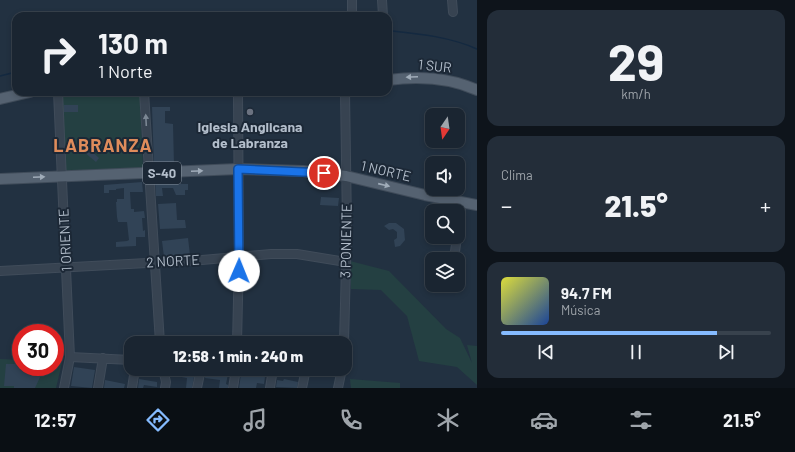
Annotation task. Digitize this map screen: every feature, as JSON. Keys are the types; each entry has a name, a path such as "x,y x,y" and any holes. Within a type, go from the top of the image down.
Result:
{"main road":[{"name":"1 SUR","path":"392,80 416,77 433,78 456,82 477,90"},
{"path":"0,99 13,96"},
{"name":"1 NORTE","path":"0,179 62,175 238,169 303,171 346,176 477,205"}],"street":[{"path":"352,0 352,12"},
{"path":"382,0 383,12"},
{"path":"452,0 452,12"},
{"name":"1 ORIENTE","path":"58,96 70,357 64,388"},
{"path":"144,96 160,336"},
{"path":"238,96 240,256 238,336"},
{"name":"3 PONIENTE","path":"344,336 346,262 345,96"},
{"name":"2 NORTE","path":"0,271 271,254 297,254 346,262"},
{"path":"70,357 124,360"},
{"path":"98,388 103,358"},
{"path":"132,388 134,376"},
{"path":"165,376 165,388"},
{"path":"198,388 200,376"},
{"path":"233,388 235,376"},
{"path":"270,388 272,376"},
{"path":"302,388 304,376"},
{"path":"338,388 341,376"}],"green space":[{"path":"60,96 140,96 143,168 66,172 63,169"},
{"path":"350,261 389,271 446,329 460,338 472,363 467,345 477,346 477,385 457,367 419,361 407,316 381,290 351,289"},
{"path":"0,359 12,360 12,376 59,376 56,388 0,388"},
{"path":"350,379 400,383 400,388 351,388"}],"building":[{"path":"64,105 78,105 78,112 64,112"},
{"path":"152,107 170,107 170,111 165,111 165,123 173,124 174,165 154,166"},
{"path":"88,148 99,158 96,162 84,152"},
{"path":"155,180 177,180 177,184 188,184 188,190 185,190 185,195 176,195 173,188 162,188 163,196 156,196"},
{"path":"142,182 143,192 130,192 131,209 134,209 134,212 144,211 145,218 142,218 145,237 136,237 136,246 116,247 116,242 129,240 127,222 118,222 117,217 116,202 117,199 124,199 124,188 109,190 109,193 104,193 104,185"},
{"path":"321,197 339,198 338,206 320,205"},
{"path":"176,203 177,220 185,220 186,228 160,229 158,204"},
{"path":"389,223 396,223 404,229 405,240 400,246 395,247 394,240 397,238 397,232 393,229 389,230 384,226"},
{"path":"188,238 190,255 164,257 162,241"},
{"path":"6,364 12,364 12,376 41,376 35,388 14,388 14,386 4,386"},
{"path":"74,367 95,370 92,388 71,386"},
{"path":"176,376 194,376 192,388 186,388 187,378"},
{"path":"205,376 228,376 226,384 228,385 228,388 219,388 220,380 205,378"},
{"path":"241,376 265,377 264,384 257,383 256,388 239,388"},
{"path":"139,379 157,382 157,387 144,385 143,388 138,388"},
{"path":"284,379 298,382 297,388 276,387 277,380 283,381"},
{"path":"105,380 125,384 124,388 104,388"}],"waterway":[{"path":"392,31 435,37 477,49"},
{"path":"0,76 12,73"}],"place":[{"name":"Iglesia Anglicana de Labranza","path":"250,112"}],"district":[{"name":"LABRANZA","path":"103,146"}],"route":[{"path":"239,271 238,169 324,173"}]}
